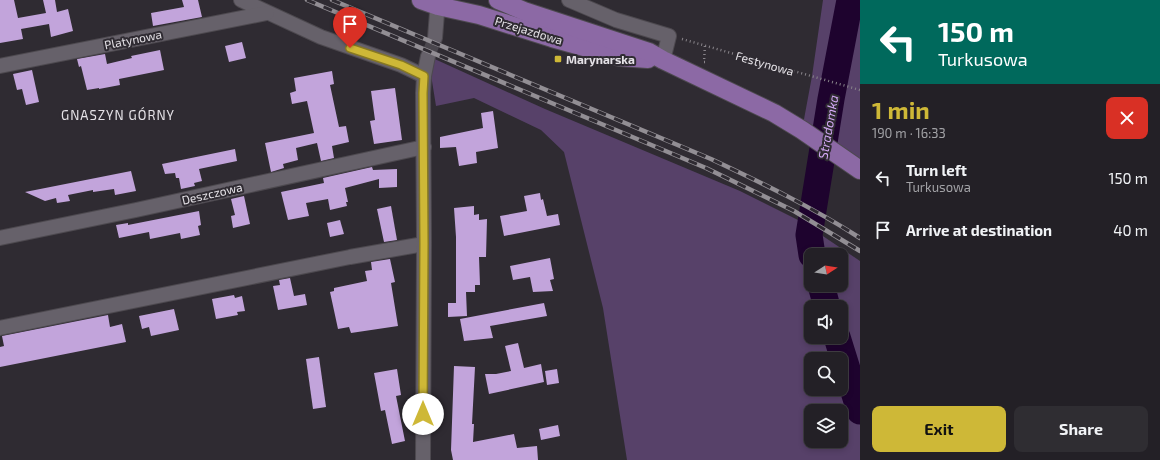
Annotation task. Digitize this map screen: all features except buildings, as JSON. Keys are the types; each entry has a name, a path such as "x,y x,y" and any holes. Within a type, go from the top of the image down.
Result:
{"main road":[{"name":"Przejazdowa","path":"420,0 438,3 620,57 663,60"},
{"name":"Przejazdowa","path":"498,0 524,11 649,52 774,113 802,130 860,170"}],"street":[{"path":"241,0 266,13 321,37 401,65 424,76"},
{"path":"569,0 616,20 669,36 663,60"},
{"path":"435,38 438,3"},
{"name":"Platynowa","path":"0,66 266,13"},
{"path":"423,460 423,93 424,76 428,56"},
{"name":"Deszczowa","path":"0,238 424,147"},
{"path":"0,328 350,257 424,244"}],"path":[{"name":"Festynowa","path":"669,36 706,45 860,90"}],"shaded area":[{"path":"823,0 860,0 860,171 802,130 812,76"},
{"path":"428,56 545,109 740,191 802,222 841,248 804,248 804,292 848,292 848,253 860,261 860,460 627,460 603,308 564,152 541,130 474,98 436,106"}],"waterway":[{"name":"Stradomka","path":"811,248 809,235 831,99 850,0"},
{"name":"Stradomka","path":"823,292 825,300"},
{"name":"Stradomka","path":"839,344 860,411"}],"tunnel":[{"path":"428,56 435,38"}],"railway":[{"path":"307,0 706,168 794,211 860,251"},
{"path":"332,0 711,159 768,186 860,238"}],"place":[{"name":"Marynarska","path":"558,59"}],"district":[{"name":"GNASZYN GÓRNY","path":"118,115"}],"route":[{"path":"350,48 401,65 424,76 423,414"}]}
